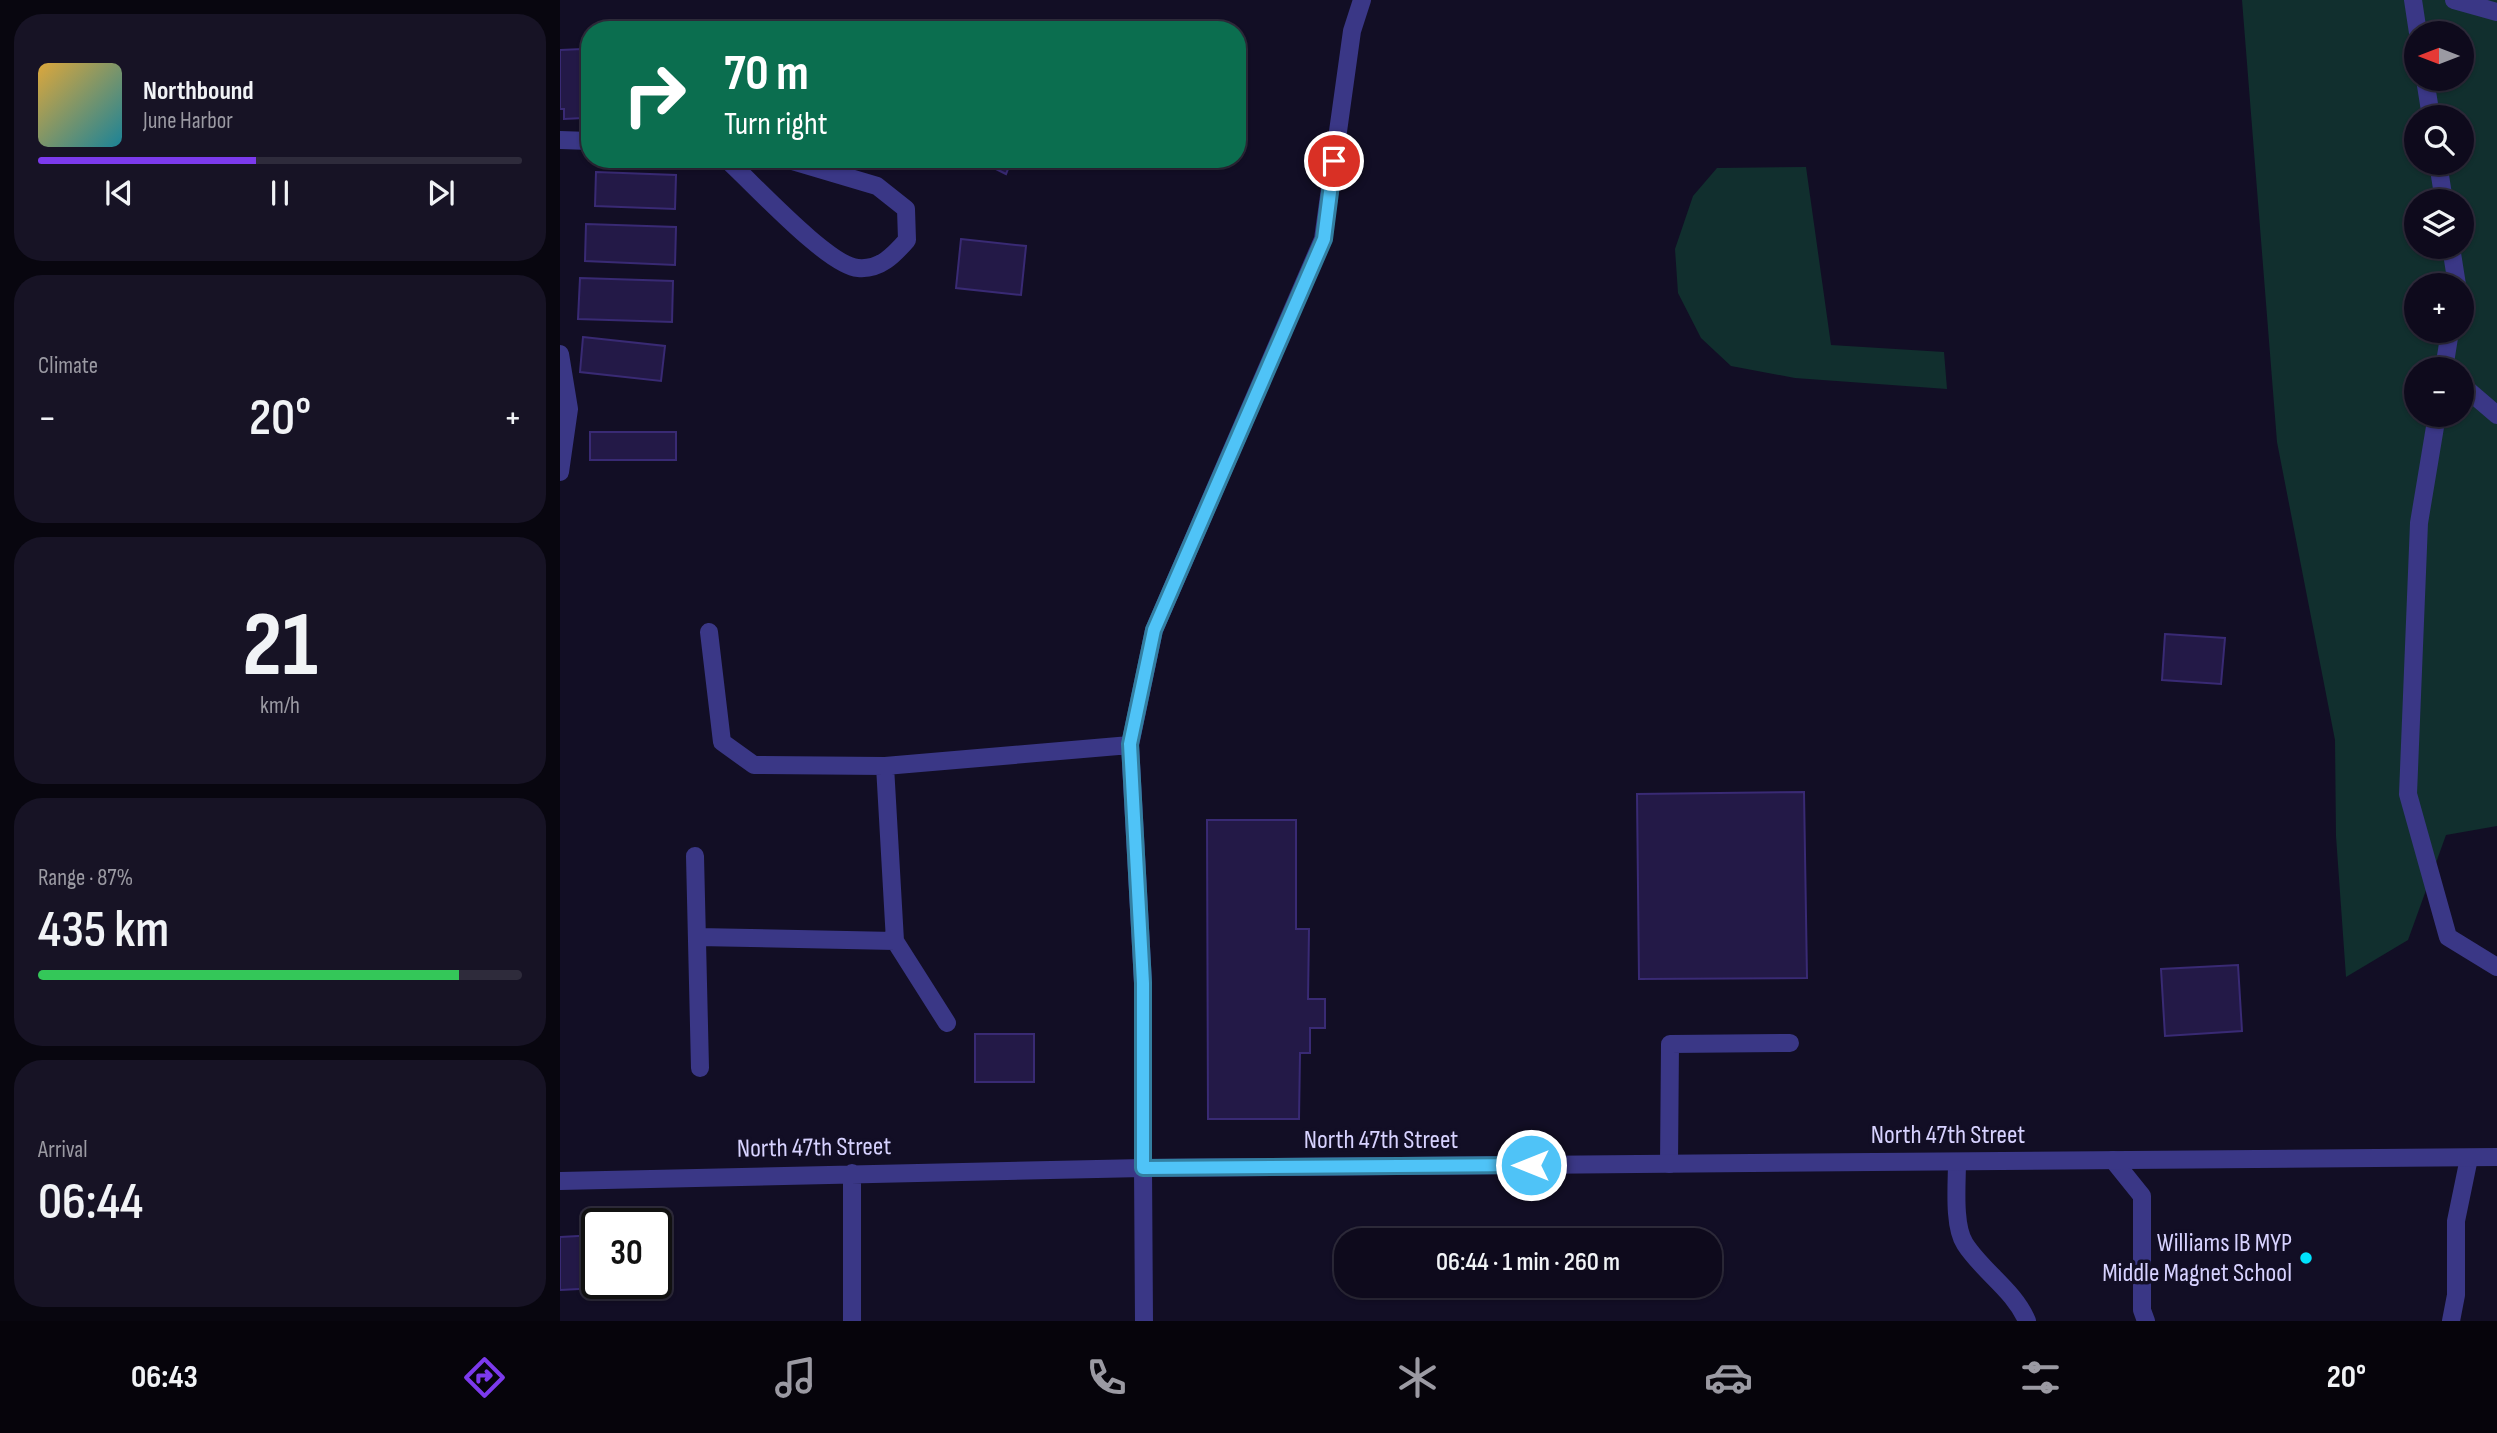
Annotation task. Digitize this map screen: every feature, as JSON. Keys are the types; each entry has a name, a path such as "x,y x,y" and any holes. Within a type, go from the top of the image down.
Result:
{"street":[{"path":"1144,1321 1143,983 1130,744 1154,630 1324,239 1352,31 1362,0"},
{"path":"2413,0 2416,21"},
{"path":"2454,0 2497,12"},
{"path":"560,140 581,141"},
{"path":"735,168 821,251 857,268 890,261 907,240 906,209 877,186 816,168"},
{"path":"560,354 569,409 561,469"},
{"path":"2474,395 2497,415"},
{"path":"2435,427 2419,523 2408,794 2448,937 2497,967"},
{"path":"709,632 722,742 754,765 885,766 1130,744"},
{"path":"885,766 895,941 947,1023"},
{"path":"695,856 700,1068"},
{"path":"698,937 895,941"},
{"path":"1669,1164 1670,1044 1790,1044"},
{"name":"North 47th Street","path":"560,1181 852,1172 1143,1168 2497,1157"},
{"path":"2451,1321 2456,1295 2456,1221 2469,1158"},
{"path":"2113,1160 2142,1196 2142,1310 2146,1321"},
{"path":"1957,1161 1957,1206 1963,1241 2021,1307 2027,1321"},
{"path":"852,1172 852,1321"}],"green space":[{"path":"2242,0 2497,0 2497,826 2446,835 2408,940 2346,977 2336,836 2335,740 2277,442"},
{"path":"1806,167 1831,345 1944,352 1947,389 1795,378 1731,366 1701,338 1678,293 1675,249 1693,196 1717,168"}],"building":[{"path":"581,49 581,118 564,119 564,109 560,109 560,50"},
{"path":"994,168 1008,168 1006,174"},
{"path":"596,172 676,175 675,209 595,206"},
{"path":"586,224 676,227 675,265 585,261"},
{"path":"961,239 1026,246 1021,295 956,288"},
{"path":"580,278 673,281 672,322 578,319"},
{"path":"583,337 665,346 661,381 580,372"},
{"path":"590,432 676,432 676,460 590,460"},
{"path":"2165,634 2225,638 2221,684 2162,680"},
{"path":"1804,792 1807,978 1639,979 1637,794"},
{"path":"1207,820 1296,820 1296,929 1309,929 1308,999 1325,999 1325,1028 1310,1028 1310,1053 1300,1053 1299,1119 1208,1119"},
{"path":"2238,965 2242,1031 2165,1036 2161,969"},
{"path":"975,1034 1034,1034 1034,1082 975,1082"},
{"path":"581,1236 581,1289 560,1290 560,1237"}],"place":[{"name":"Williams IB MYP Middle Magnet School","path":"2306,1258"}],"route":[{"path":"1334,161 1324,239 1212,491 1154,630 1130,744 1143,983 1143,1168 1531,1165"}]}
